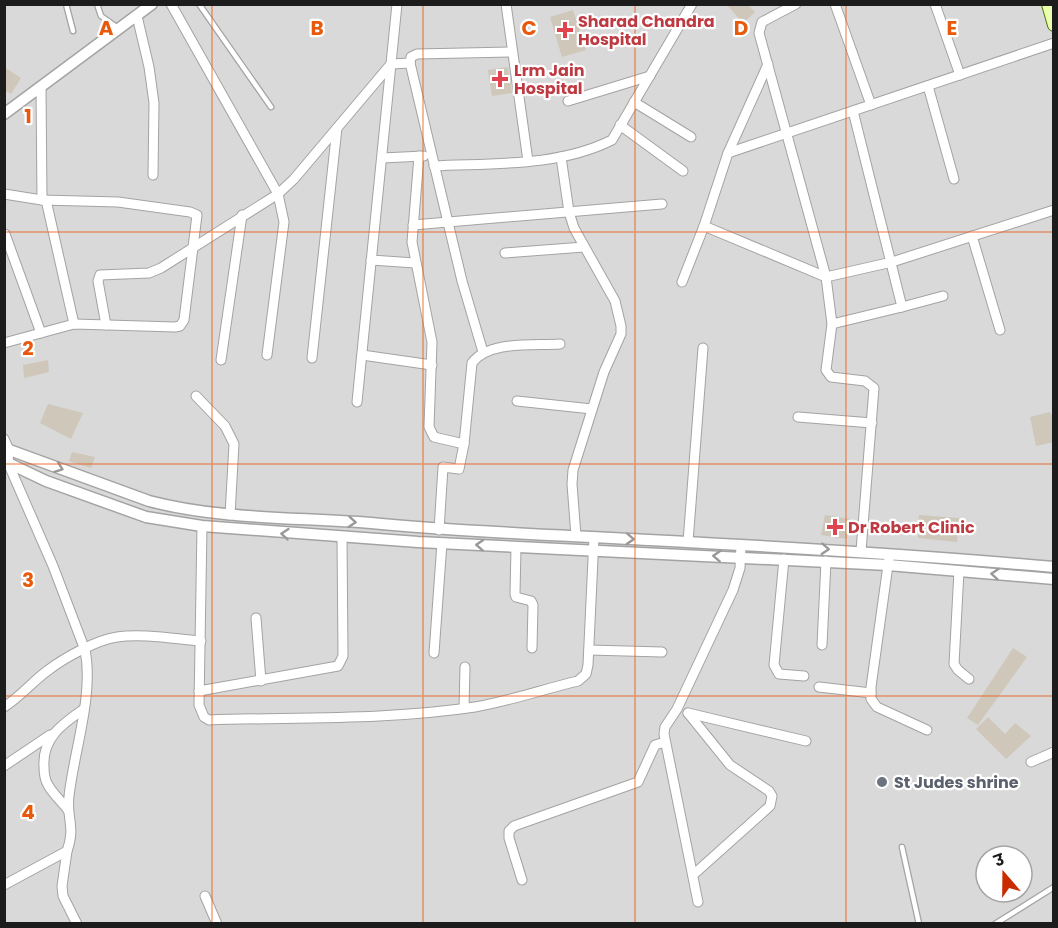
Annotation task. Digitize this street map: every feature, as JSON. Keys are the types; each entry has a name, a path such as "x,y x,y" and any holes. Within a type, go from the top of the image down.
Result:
{"main road":[{"path":"1048,4 1053,25"}],"street":[{"path":"4,114 152,4"},
{"path":"171,4 278,194 284,222 267,355"},
{"path":"357,402 397,4"},
{"path":"506,4 528,161"},
{"path":"435,166 561,157 594,149 612,140 692,4"},
{"path":"796,4 762,22 759,33 826,277 832,324 827,374 831,377 865,381 874,387 861,551"},
{"path":"835,4 871,105"},
{"path":"935,4 960,75"},
{"path":"137,16 153,93 153,175"},
{"path":"728,153 1053,43"},
{"path":"483,352 447,222 410,63 411,57 417,54 513,52"},
{"path":"106,325 98,281 100,275 149,273 161,268 278,194 294,179 391,64 410,63"},
{"path":"682,282 704,226 728,153 768,64"},
{"path":"568,101 650,76"},
{"path":"928,86 954,179"},
{"path":"41,87 44,200 74,324"},
{"path":"634,102 691,137"},
{"path":"853,111 902,307"},
{"path":"620,125 683,171"},
{"path":"312,358 337,128"},
{"path":"419,156 412,242 430,325 432,365 429,427 434,437 464,444"},
{"path":"382,158 432,156"},
{"path":"561,157 569,212 574,228 615,301 621,326 618,344 604,372 573,470 576,536"},
{"path":"4,194 44,200 118,202 195,213 198,219 183,324 175,327 74,324 4,343"},
{"path":"413,225 662,204"},
{"path":"704,226 826,277 892,262 1053,210"},
{"path":"221,360 242,215"},
{"path":"4,234 41,333"},
{"path":"972,236 1000,330"},
{"path":"505,253 584,247"},
{"path":"371,260 415,263"},
{"path":"832,324 944,296"},
{"path":"439,530 443,467 459,469 464,444 472,363 483,352 495,348 560,344"},
{"path":"688,542 703,348"},
{"path":"362,355 432,365"},
{"path":"196,396 225,426 234,444 230,516"},
{"path":"517,401 592,409"},
{"path":"798,417 872,423"},
{"path":"4,439 7,449 6,462 53,566 85,650 87,662 84,709 68,800 73,831 62,886 63,896 77,924"},
{"path":"7,449 149,501 230,516 308,519 439,530 861,551 1053,567"},
{"path":"6,462 46,481 146,517 202,526 418,543 826,561 1053,579"},
{"path":"308,519 308,536"},
{"path":"202,526 199,691 201,712 209,720 401,714 464,708 578,681 586,674 589,650 594,537"},
{"path":"418,543 419,528"},
{"path":"199,691 331,669 342,662 344,656 342,537"},
{"path":"434,653 442,543"},
{"path":"698,902 665,742 665,727 677,709 738,579 741,545"},
{"path":"516,547 515,594 519,599 531,602 533,605 532,648"},
{"path":"889,553 871,693 872,702 876,707 927,730"},
{"path":"784,559 774,665 779,674 804,676"},
{"path":"822,645 826,561"},
{"path":"959,571 954,664 969,679"},
{"path":"256,618 261,681"},
{"path":"4,707 14,701 49,669 105,640 118,637 201,641"},
{"path":"589,650 662,652"},
{"path":"464,708 465,667"},
{"path":"819,687 871,693"},
{"path":"4,766 84,709"},
{"path":"677,709 806,741"},
{"path":"688,713 730,765 769,791 772,796 770,806 693,875"},
{"path":"55,731 46,744 43,757 44,771 47,784 70,812"},
{"path":"522,880 509,838 509,831 514,826 638,782 655,745 665,742"},
{"path":"1031,762 1053,752"},
{"path":"4,885 68,851"},
{"path":"205,896 217,924"}],"lane":[{"path":"66,4 73,31"},
{"path":"97,4 104,20 120,30"},
{"path":"199,4 271,107"},
{"path":"902,847 919,924"},
{"path":"995,924 1053,886"}],"shaded area":[{"path":"5,5 1053,5 1053,923 5,924"}],"building":[{"path":"726,4 747,4 755,12 743,23"},
{"path":"573,10 586,50 562,57 550,17"},
{"path":"4,67 21,78 11,94 4,90"},
{"path":"508,67 512,93 492,96 488,70"},
{"path":"48,360 49,372 24,378 23,365"},
{"path":"48,404 83,413 71,439 40,423"},
{"path":"1050,412 1054,419 1054,442 1036,446 1030,417"},
{"path":"72,452 95,457 91,468 69,461"},
{"path":"825,515 850,519 847,539 821,535"},
{"path":"919,515 959,518 957,542 918,538"},
{"path":"1013,648 1027,657 978,725 967,718"},
{"path":"988,717 1005,734 1015,723 1031,736 1006,759 976,729"}],"place":[{"name":"Sharad Chandra Hospital","path":"565,30"},
{"name":"Lrm Jain Hospital","path":"500,79"},
{"name":"Dr Robert Clinic","path":"835,527"},
{"name":"St Judes shrine","path":"882,782"}]}
